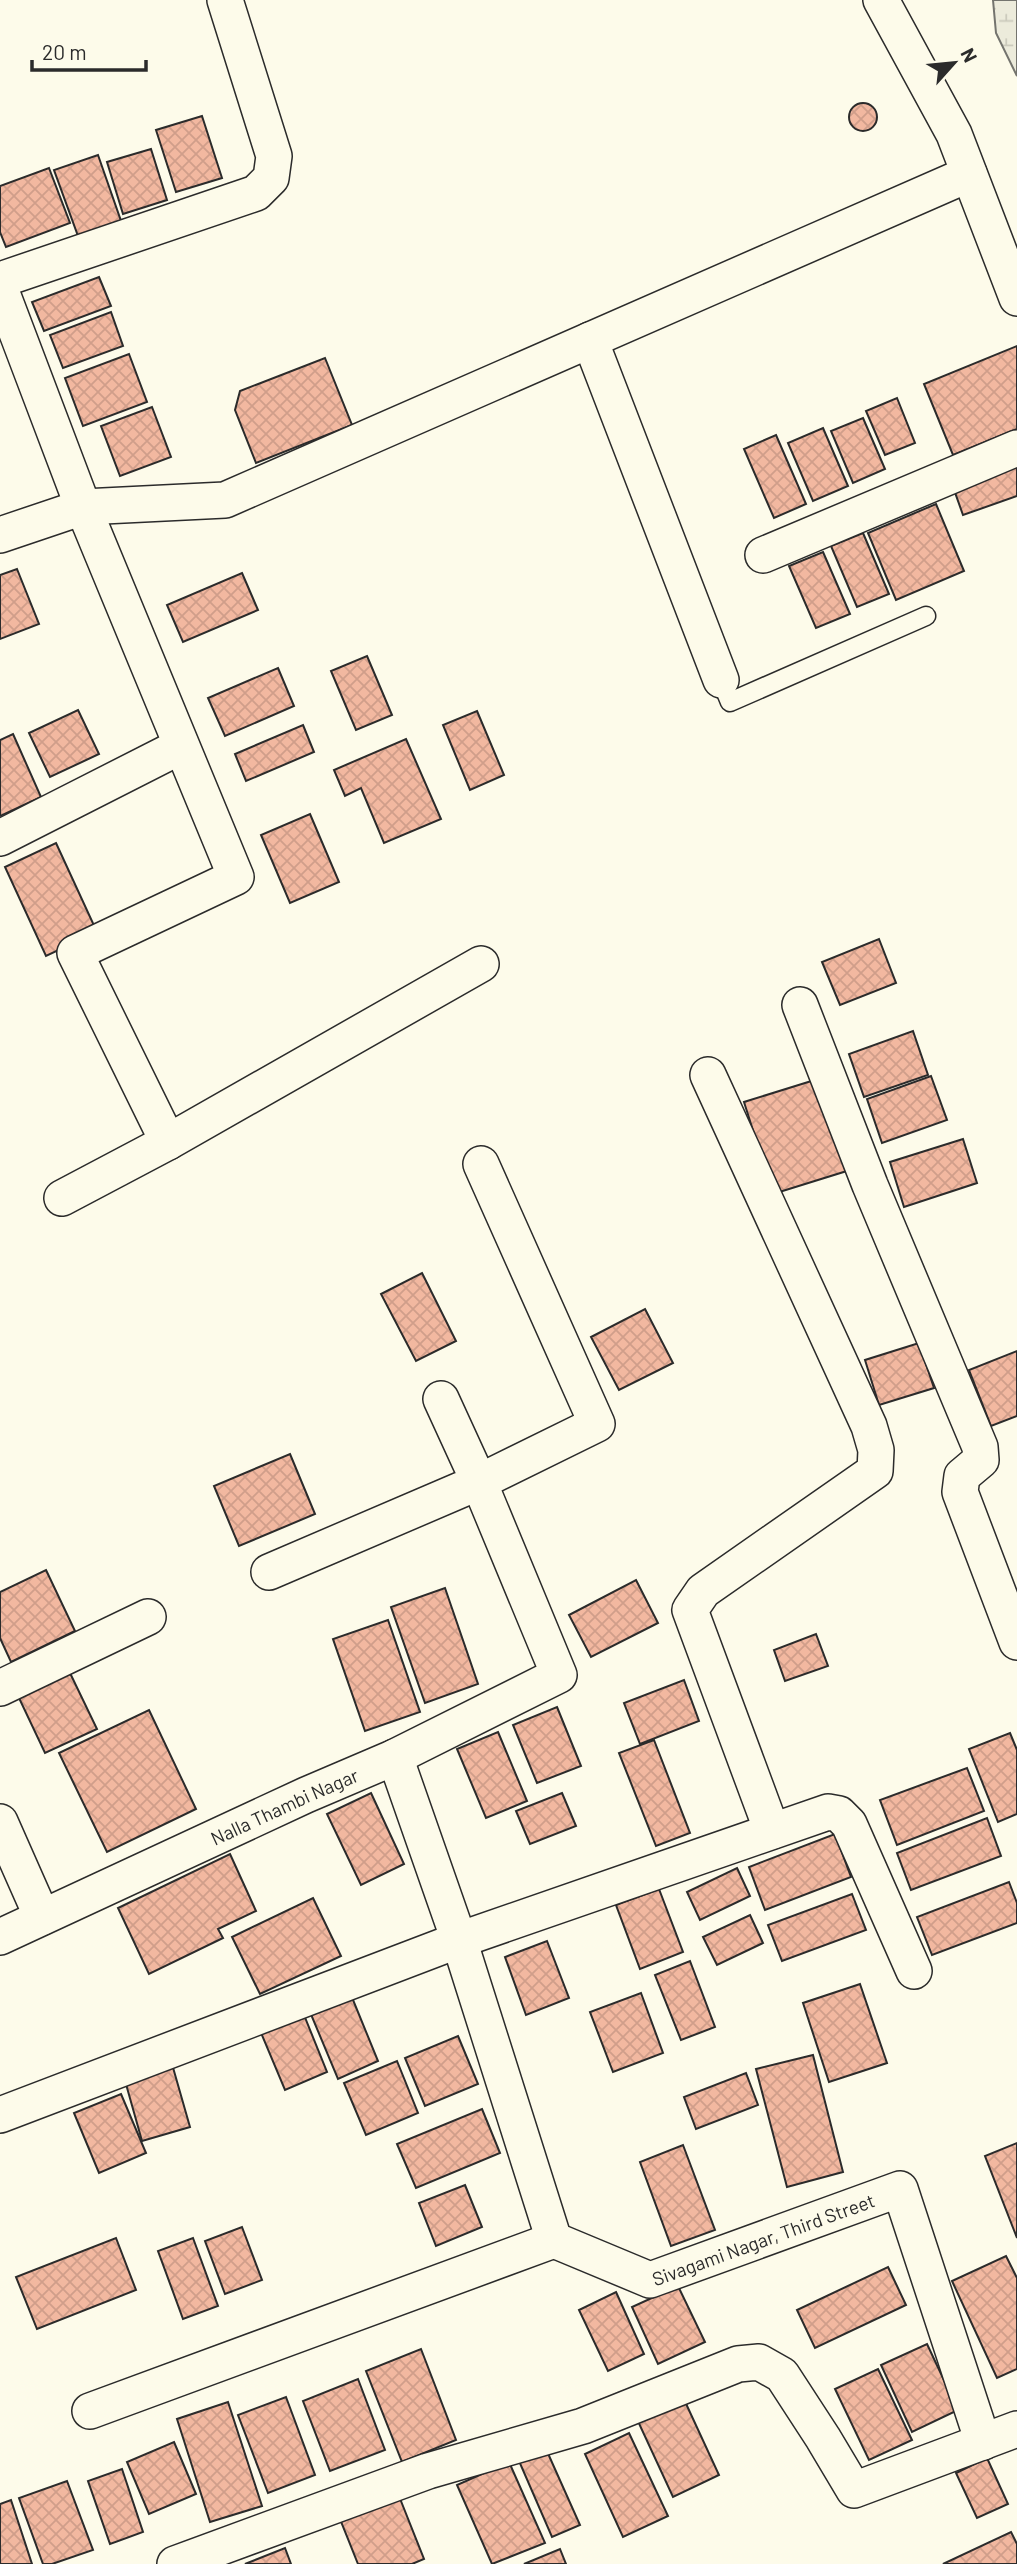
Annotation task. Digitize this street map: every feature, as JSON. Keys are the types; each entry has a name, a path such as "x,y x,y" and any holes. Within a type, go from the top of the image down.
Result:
{"street":[{"path":"0,280 256,192 271,178 274,156 225,0"},
{"path":"881,0 954,134 1017,298"},
{"path":"0,535 83,507 225,500 969,174"},
{"path":"0,288 83,507 236,877 75,953 168,1142"},
{"path":"590,340 721,680"},
{"path":"763,555 1017,448"},
{"path":"0,838 181,746"},
{"path":"62,1198 168,1142 481,964"},
{"path":"800,1005 870,1185 980,1447 981,1460 962,1476 960,1492 1017,1642"},
{"path":"708,1075 869,1426 876,1450 875,1471 703,1591 690,1610 772,1831"},
{"path":"268,1572 478,1482 597,1424 481,1164"},
{"path":"441,1399 478,1482"},
{"name":"Nalla Thambi Nagar","path":"0,1937 306,1795 395,1757 559,1675 478,1482"},
{"path":"0,1688 148,1616"},
{"path":"90,2411 554,2240 459,1940 395,1757"},
{"path":"0,2115 459,1940 828,1811 839,1814 849,1824 914,1971"},
{"path":"0,1822 42,1917"},
{"name":"Sivagami Nagar, Third Street","path":"554,2240 650,2280 900,2189 982,2442"},
{"path":"175,2564 428,2471 583,2426 738,2364 759,2362 782,2375 854,2490 1017,2429"}],"lane":[{"path":"721,680 730,702 926,616"}],"green space":[{"path":"993,0 1017,0 1017,76 996,33"}],"building":[{"path":"863,103 873,107 877,117 873,127 863,131 853,127 849,117 853,107"},
{"path":"202,116 222,178 176,192 156,130"},
{"path":"151,149 167,200 123,214 107,162"},
{"path":"98,155 121,221 78,236 54,170"},
{"path":"49,168 70,223 6,247 0,232 0,186"},
{"path":"99,277 111,306 44,331 32,302"},
{"path":"111,312 123,346 63,368 50,335"},
{"path":"1017,346 1017,429 953,455 924,384"},
{"path":"129,354 147,402 83,426 65,378"},
{"path":"325,358 352,425 256,463 235,410 240,391"},
{"path":"897,398 915,443 885,455 866,411"},
{"path":"152,407 171,457 120,476 101,426"},
{"path":"863,418 885,469 853,483 831,431"},
{"path":"823,428 848,486 813,501 788,443"},
{"path":"776,435 806,504 774,518 744,449"},
{"path":"1017,461 1017,496 963,515 952,484"},
{"path":"936,504 964,571 896,600 868,533"},
{"path":"863,533 889,594 857,607 831,546"},
{"path":"823,552 850,614 816,628 789,566"},
{"path":"17,569 39,624 0,639 0,575"},
{"path":"242,573 258,610 183,642 167,605"},
{"path":"367,656 392,715 356,730 331,671"},
{"path":"278,668 294,706 225,736 208,698"},
{"path":"78,710 99,754 50,777 29,733"},
{"path":"477,711 504,775 470,790 443,725"},
{"path":"303,725 314,752 246,781 235,754"},
{"path":"13,734 41,797 0,816 0,740"},
{"path":"406,739 441,819 384,843 361,788 345,796 334,770"},
{"path":"310,814 339,882 290,903 261,835"},
{"path":"56,843 97,932 46,956 5,867"},
{"path":"879,939 896,983 840,1005 822,962"},
{"path":"913,1031 928,1075 864,1097 849,1054"},
{"path":"931,1076 947,1120 882,1143 867,1099"},
{"path":"821,1078 850,1170 773,1194 744,1102"},
{"path":"963,1139 977,1183 904,1207 890,1162"},
{"path":"422,1273 456,1341 416,1361 381,1294"},
{"path":"645,1309 673,1363 619,1390 591,1337"},
{"path":"919,1343 934,1388 879,1405 865,1360"},
{"path":"1017,1351 1017,1416 991,1426 969,1370"},
{"path":"290,1454 315,1514 239,1546 214,1486"},
{"path":"46,1570 75,1631 11,1662 0,1638 0,1592"},
{"path":"636,1580 658,1623 591,1657 569,1615"},
{"path":"445,1588 478,1684 425,1703 391,1607"},
{"path":"388,1620 420,1712 365,1731 333,1639"},
{"path":"816,1634 828,1666 785,1681 774,1650"},
{"path":"70,1673 97,1729 45,1753 19,1698"},
{"path":"684,1680 699,1721 640,1744 624,1703"},
{"path":"557,1707 581,1766 537,1783 513,1725"},
{"path":"149,1710 196,1809 107,1852 59,1753"},
{"path":"498,1732 527,1801 486,1818 457,1749"},
{"path":"1010,1733 1017,1750 1017,1814 998,1822 969,1749"},
{"path":"654,1740 690,1833 656,1846 619,1753"},
{"path":"967,1768 984,1811 897,1845 880,1800"},
{"path":"371,1793 404,1864 361,1885 327,1814"},
{"path":"562,1793 576,1826 530,1844 516,1811"},
{"path":"987,1818 1001,1856 911,1890 897,1853"},
{"path":"835,1834 851,1877 765,1910 749,1867"},
{"path":"230,1854 256,1911 218,1929 223,1938 149,1974 118,1908"},
{"path":"737,1868 750,1896 700,1920 687,1892"},
{"path":"1009,1882 1017,1903 1017,1923 932,1955 917,1917"},
{"path":"659,1889 683,1952 640,1969 616,1905"},
{"path":"852,1894 866,1930 782,1961 768,1925"},
{"path":"313,1898 341,1956 260,1994 232,1937"},
{"path":"750,1915 763,1943 717,1965 703,1937"},
{"path":"547,1941 569,1998 526,2015 505,1957"},
{"path":"690,1961 715,2027 681,2040 655,1975"},
{"path":"860,1984 887,2063 829,2082 803,2003"},
{"path":"641,1993 663,2053 613,2072 590,2012"},
{"path":"351,1995 378,2061 338,2079 310,2012"},
{"path":"302,2010 327,2072 285,2090 259,2028"},
{"path":"458,2036 478,2084 425,2106 405,2058"},
{"path":"813,2055 843,2172 787,2187 756,2069"},
{"path":"397,2061 418,2113 366,2135 344,2083"},
{"path":"172,2064 190,2127 142,2141 124,2077"},
{"path":"746,2073 758,2105 696,2129 684,2097"},
{"path":"121,2094 146,2153 99,2173 74,2113"},
{"path":"482,2109 500,2153 416,2188 397,2144"},
{"path":"1017,2143 1017,2238 985,2156"},
{"path":"683,2145 715,2230 671,2246 640,2162"},
{"path":"465,2185 482,2227 436,2246 419,2203"},
{"path":"242,2227 262,2280 225,2294 205,2241"},
{"path":"116,2238 136,2290 37,2329 16,2277"},
{"path":"193,2238 218,2306 183,2319 158,2251"},
{"path":"1006,2256 1017,2278 1017,2369 997,2378 952,2281"},
{"path":"888,2267 906,2305 815,2348 797,2310"},
{"path":"678,2286 705,2342 658,2364 632,2307"},
{"path":"616,2292 644,2354 608,2371 579,2310"},
{"path":"927,2344 958,2410 912,2432 881,2365"},
{"path":"421,2349 456,2440 402,2462 366,2371"},
{"path":"878,2369 912,2440 869,2460 835,2389"},
{"path":"358,2379 385,2450 330,2471 303,2401"},
{"path":"682,2395 719,2475 673,2497 636,2417"},
{"path":"286,2397 315,2475 268,2493 238,2415"},
{"path":"228,2402 262,2506 210,2522 177,2419"},
{"path":"629,2433 668,2516 623,2537 585,2454"},
{"path":"174,2442 196,2494 149,2514 127,2462"},
{"path":"546,2449 580,2525 552,2537 519,2461"},
{"path":"987,2458 1008,2504 977,2518 956,2473"},
{"path":"509,2462 545,2543 492,2564 457,2485"},
{"path":"122,2469 143,2532 110,2544 88,2481"},
{"path":"67,2481 93,2550 52,2564 43,2564 19,2498"},
{"path":"397,2491 424,2559 412,2564 358,2564 338,2514"},
{"path":"11,2500 32,2564 0,2564 0,2504"},
{"path":"1011,2532 1017,2544 1017,2564 943,2564"},
{"path":"285,2548 291,2564 245,2564"},
{"path":"560,2549 566,2564 524,2564"}]}
